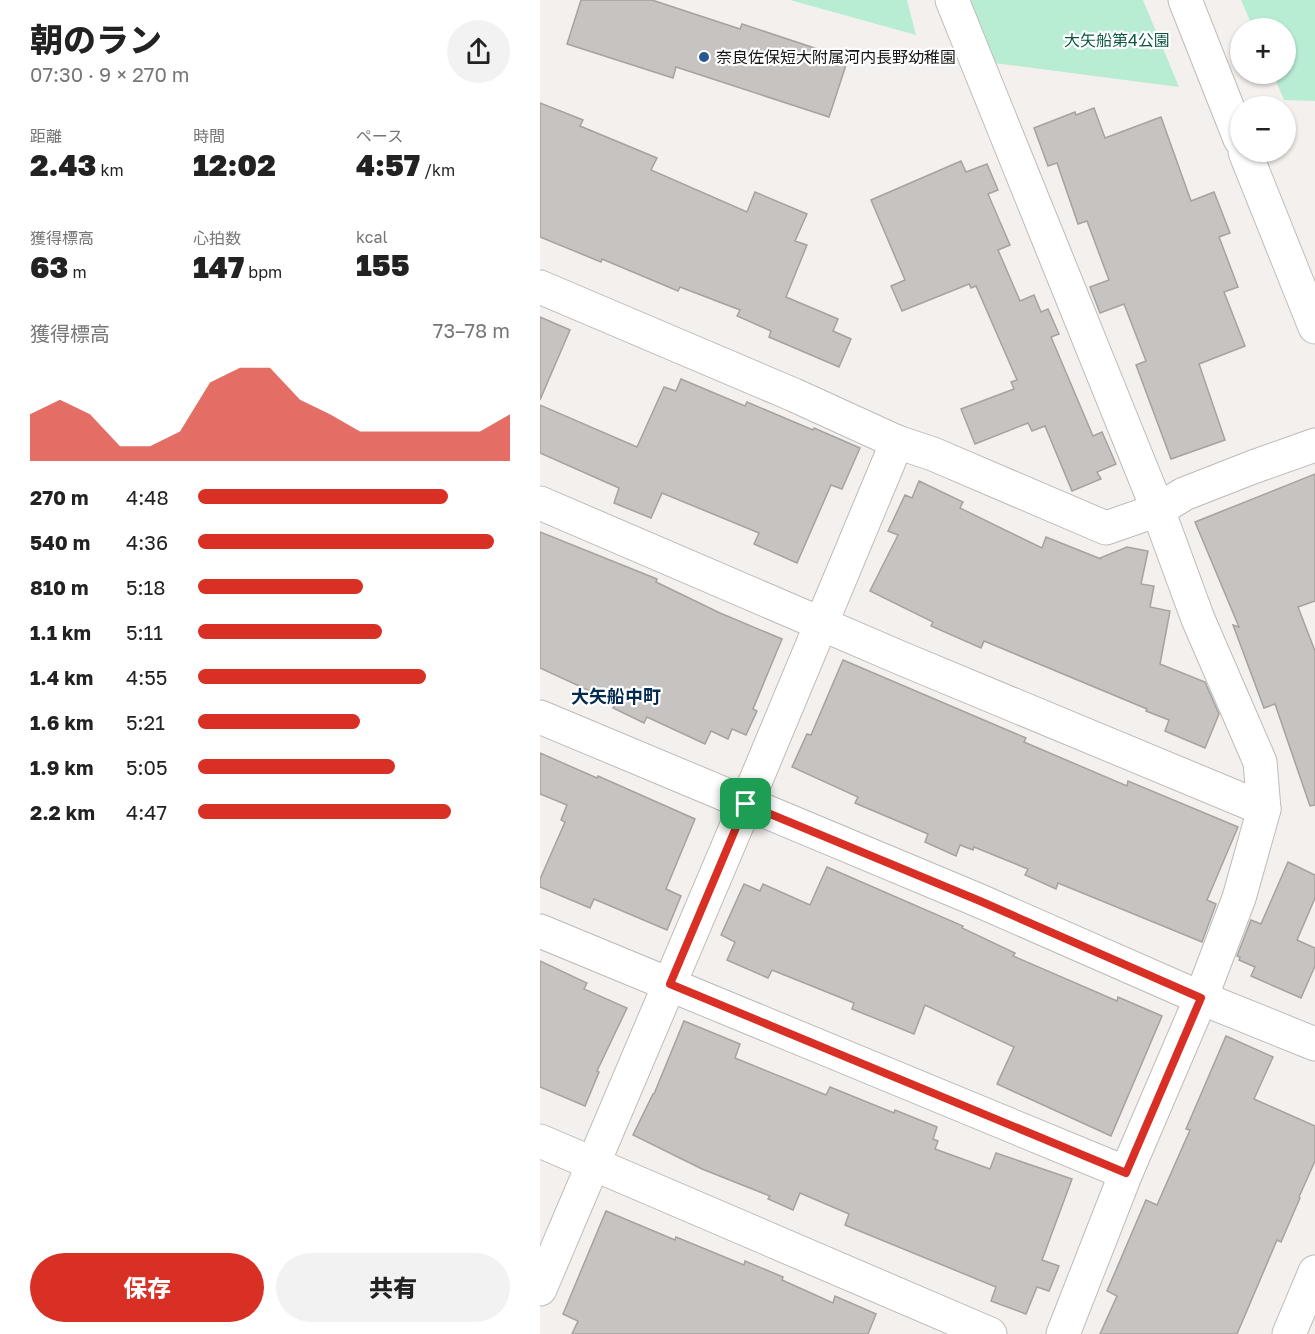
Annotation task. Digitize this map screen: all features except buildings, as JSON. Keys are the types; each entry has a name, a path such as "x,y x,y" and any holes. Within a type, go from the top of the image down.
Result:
{"street":[{"path":"952,0 1158,510 1198,619 1260,762 1264,809 1239,898 1201,998 1126,1173 1063,1334"},
{"path":"1185,0 1230,115"},
{"path":"1249,162 1315,327"},
{"path":"540,287 897,442 933,454 1106,528 1158,510 1184,494 1315,445"},
{"path":"540,1289 897,442"},
{"path":"540,503 903,659 1264,809"},
{"path":"540,717 980,901 1201,998 1315,1044"},
{"path":"540,931 1126,1173"},
{"path":"540,1141 990,1334"},
{"path":"1289,1334 1315,1272"}],"green space":[{"path":"790,0 907,0 916,35"},
{"name":"大矢船第4公園","path":"971,0 1143,0 1179,87 994,63"},
{"path":"1241,0 1315,0 1315,101 1296,100 1296,96 1282,96 1277,84 1296,84 1296,18 1249,18"}],"place":[{"name":"奈良佐保短大附属河内長野幼稚園","path":"704,57"}],"district":[{"name":"大矢船中町","path":"616,697"}],"route":[{"path":"746,804 980,901 1201,998 1126,1173 670,984 746,804"}]}
